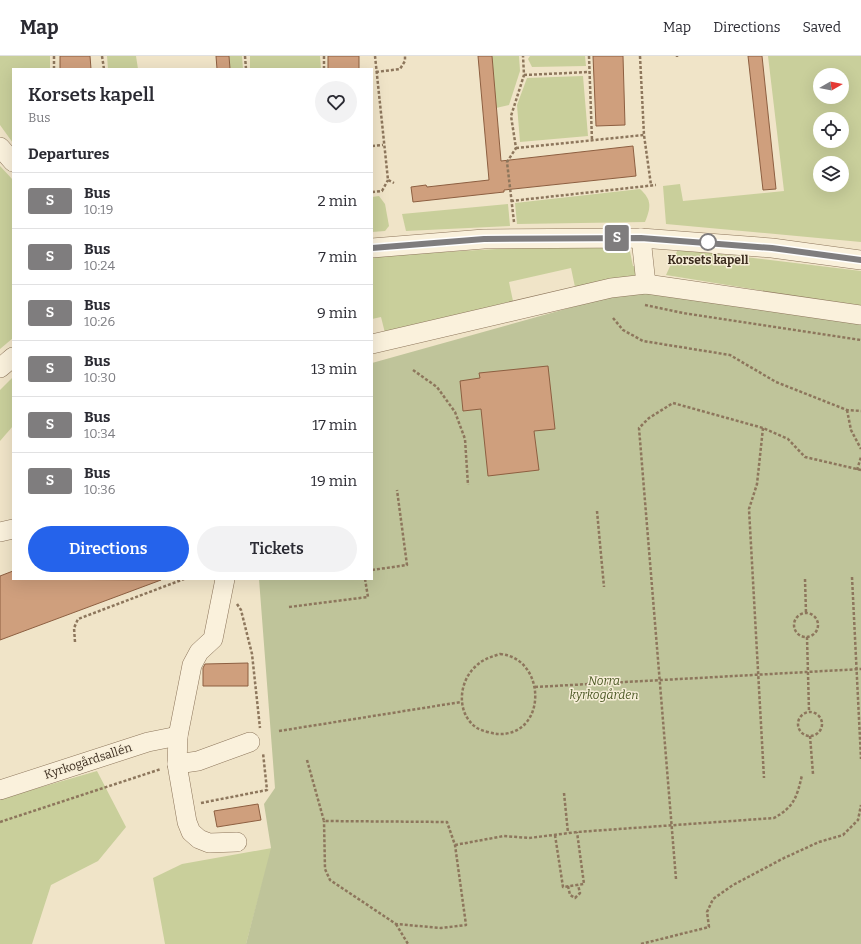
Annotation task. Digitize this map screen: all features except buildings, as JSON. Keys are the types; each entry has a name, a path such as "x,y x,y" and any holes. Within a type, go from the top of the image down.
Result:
{"street":[{"path":"0,147 12,161"},
{"path":"641,238 646,284"},
{"path":"373,248 484,239 641,238 772,248 861,260"},
{"path":"373,344 611,288 646,284 861,315"},
{"path":"0,368 12,359"},
{"path":"0,532 12,529"},
{"path":"223,587 213,640 199,652 192,665 178,736 177,764 187,822 191,832 199,839 209,843 237,842"},
{"name":"Kyrkogårdsallén","path":"0,790 148,742 178,736"},
{"path":"177,764 198,761 257,739"}],"path":[{"path":"54,56 54,68"},
{"path":"102,56 104,68"},
{"path":"245,56 246,68"},
{"path":"324,56 324,68"},
{"path":"373,192 382,191 388,180 383,145 375,56"},
{"path":"376,72 400,68 405,61 405,56"},
{"path":"514,223 507,162 516,148 511,116 524,75 523,56"},
{"path":"589,56 592,140"},
{"path":"640,56 644,135 651,185"},
{"path":"524,75 589,72"},
{"path":"516,148 644,135"},
{"path":"373,146 383,145"},
{"path":"388,180 394,183"},
{"path":"511,201 656,185"},
{"path":"645,305 683,314 861,340"},
{"path":"613,318 623,330 643,341 730,355 776,382 847,410 861,411"},
{"path":"413,370 437,387 455,412 465,438 468,485"},
{"path":"676,879 639,428 649,418 673,403 763,428 788,439 805,457 859,470 861,457"},
{"path":"847,410 851,430 861,449"},
{"path":"763,428 758,484 750,508 764,778"},
{"path":"373,570 408,564 397,490"},
{"path":"597,511 604,588"},
{"path":"852,577 861,759"},
{"path":"805,579 806,612"},
{"path":"75,642 74,628 78,619 181,580"},
{"path":"289,607 368,597 365,580"},
{"path":"185,806 267,790 257,739 252,654 241,610 223,587"},
{"path":"806,612 812,614 816,618 818,624 817,630 813,635 807,637 801,636 796,631 794,625 800,614 806,612"},
{"path":"807,637 809,712"},
{"path":"500,654 510,655 521,662 530,673 535,688 535,703 530,719 521,729 507,734 492,733 477,728 466,714 461,702 462,690 474,667 483,660 500,654"},
{"path":"535,688 861,669"},
{"path":"280,731 461,702"},
{"path":"803,713 815,713 820,717 822,723 820,730 816,734 810,736 804,735 799,730 797,724 803,713"},
{"path":"810,736 813,774"},
{"path":"308,760 324,822 325,869 330,880 396,924 408,944"},
{"path":"0,822 177,764"},
{"path":"456,845 504,836 530,838 577,832 774,818 787,811 798,795 802,775"},
{"path":"564,793 568,833"},
{"path":"641,944 709,927 707,912 713,899 733,884 784,858 819,842 843,835 858,820 861,805"},
{"path":"324,822 447,822 456,845 466,925 441,928 396,924"},
{"path":"555,835 563,887 578,885 584,884 577,832"},
{"path":"568,886 570,895 575,898 580,894 578,885"}],"green space":[{"path":"0,56 50,56 50,68 12,68 12,142 0,125"},
{"path":"107,56 136,56 138,68 108,68"},
{"path":"229,56 242,56 243,68 230,68"},
{"path":"250,56 320,56 321,68 250,68"},
{"path":"492,56 519,56 520,71 509,105 496,108"},
{"path":"530,56 585,56 586,66 532,67 528,59"},
{"path":"768,56 861,56 861,242 666,224 663,186 680,184 683,201 784,191"},
{"path":"583,76 588,136 520,142 517,105 527,78"},
{"path":"0,166 12,179 12,339 0,349"},
{"path":"640,189 647,197 649,204 645,222 517,224 515,203"},
{"path":"379,196 385,204 389,226 385,231 373,232 373,197"},
{"path":"508,204 510,226 406,231 402,214"},
{"path":"534,247 629,247 633,266 643,266 640,276 575,287 571,268 509,282 513,301 385,333 381,317 373,319 373,256"},
{"path":"678,249 861,271 861,307 666,275"},
{"name":"Norra kyrkogården","path":"630,291 861,324 861,944 246,944 271,848 264,804 275,788 259,580 373,580 373,363"},
{"path":"12,378 12,427 0,441 0,390"},
{"path":"97,771 126,827 98,861 51,885 32,944 0,944 0,799"},
{"path":"272,848 246,944 165,944 153,878 182,864"}],"bus line":[{"name":"S","path":"373,248 484,239 661,238 772,248 861,260"}],"place":[{"name":"Korsets kapell","path":"708,242"}]}
